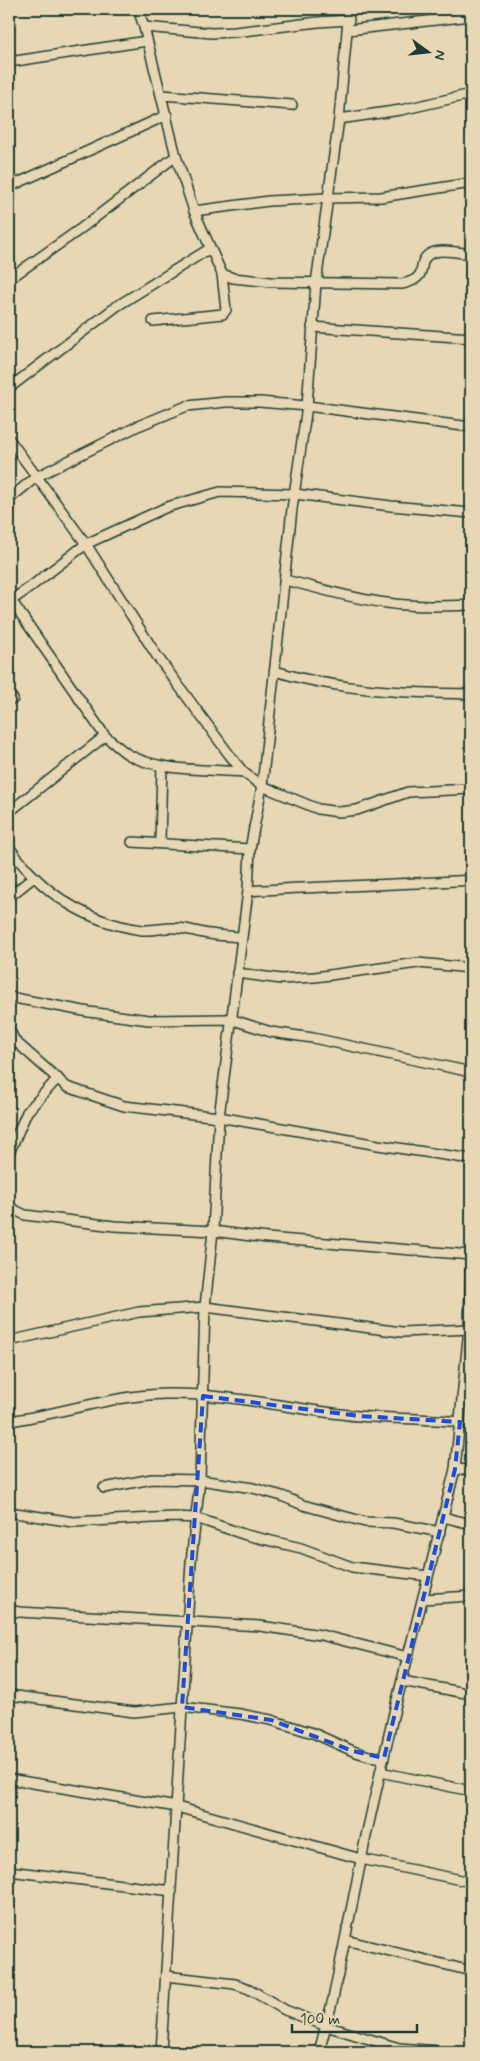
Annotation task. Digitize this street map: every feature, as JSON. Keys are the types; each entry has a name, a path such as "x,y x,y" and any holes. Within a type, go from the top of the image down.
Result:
{"street":[{"path":"138,9 162,95 176,156 194,211 209,249 222,274 226,310 223,314 153,321"},
{"path":"161,2052 182,1707 200,1480 205,1307 213,1231 219,1117 248,891 250,849 262,786 306,406 316,283 339,119 349,9"},
{"path":"348,30 471,16"},
{"path":"144,27 212,33 349,20"},
{"path":"9,62 147,41"},
{"path":"339,119 401,110 471,94"},
{"path":"162,95 292,105"},
{"path":"9,187 167,115"},
{"path":"9,279 79,230 176,156"},
{"path":"194,211 269,201 382,197 471,183"},
{"path":"9,388 117,306 209,249"},
{"path":"222,274 233,278 316,283 402,284 416,279 421,274 425,258 430,254 440,251 471,254"},
{"path":"312,328 471,338"},
{"path":"9,499 36,477 138,426 187,406 226,402 306,406 471,427"},
{"path":"9,439 86,544 157,656 243,772 262,786 318,809 340,812 357,810 408,792 471,789"},
{"path":"243,772 162,766 148,763 129,754 105,736 10,601 30,588 86,544 167,507 220,492 295,494 391,506 471,513"},
{"path":"285,580 352,597 387,603 438,606 471,605"},
{"path":"275,671 301,679 338,686 402,693 471,694"},
{"path":"9,812 105,736"},
{"path":"160,843 162,766"},
{"path":"132,842 250,849"},
{"path":"9,847 21,864 34,877 49,891 74,909 114,924 143,930 177,928 241,937"},
{"path":"9,897 34,877"},
{"path":"248,891 328,885 395,885 471,880"},
{"path":"237,973 280,979 315,978 418,963 471,968"},
{"path":"9,997 89,1012 149,1020 230,1020 272,1032 313,1038 471,1072"},
{"path":"9,1029 15,1041 68,1087 124,1106 219,1117 471,1159"},
{"path":"9,1153 27,1112 58,1078"},
{"path":"9,1206 25,1215 114,1226 213,1231 267,1238 471,1256 470,1328 455,1469 380,1772 345,1940 319,2052"},
{"path":"9,1341 139,1312 205,1307 402,1332 470,1328"},
{"path":"9,1421 40,1417 111,1401 164,1394 203,1396 359,1416 429,1418 460,1422"},
{"path":"455,1469 471,1470"},
{"path":"104,1488 152,1479 200,1480 253,1488 282,1496 303,1505 365,1522 393,1523 440,1532"},
{"path":"9,1512 73,1522 174,1517 196,1518 246,1535 301,1548 352,1567 428,1576"},
{"path":"443,1517 471,1524"},
{"path":"422,1599 471,1596"},
{"path":"9,1610 188,1623 260,1626 321,1635 408,1657"},
{"path":"402,1681 471,1694"},
{"path":"9,1695 134,1712 182,1707 232,1712 271,1720 313,1732 353,1751 384,1758"},
{"path":"380,1772 471,1791"},
{"path":"9,1779 177,1807 361,1859 471,1882"},
{"path":"9,1881 10,1871 172,1891"},
{"path":"345,1940 471,1971"},
{"path":"166,1976 235,1984 285,2010 326,2026 399,2048 453,2052"}],"highlighted area":[{"path":"203,1396 359,1416 460,1422 455,1469 384,1758 353,1751 271,1720 182,1707"}]}
